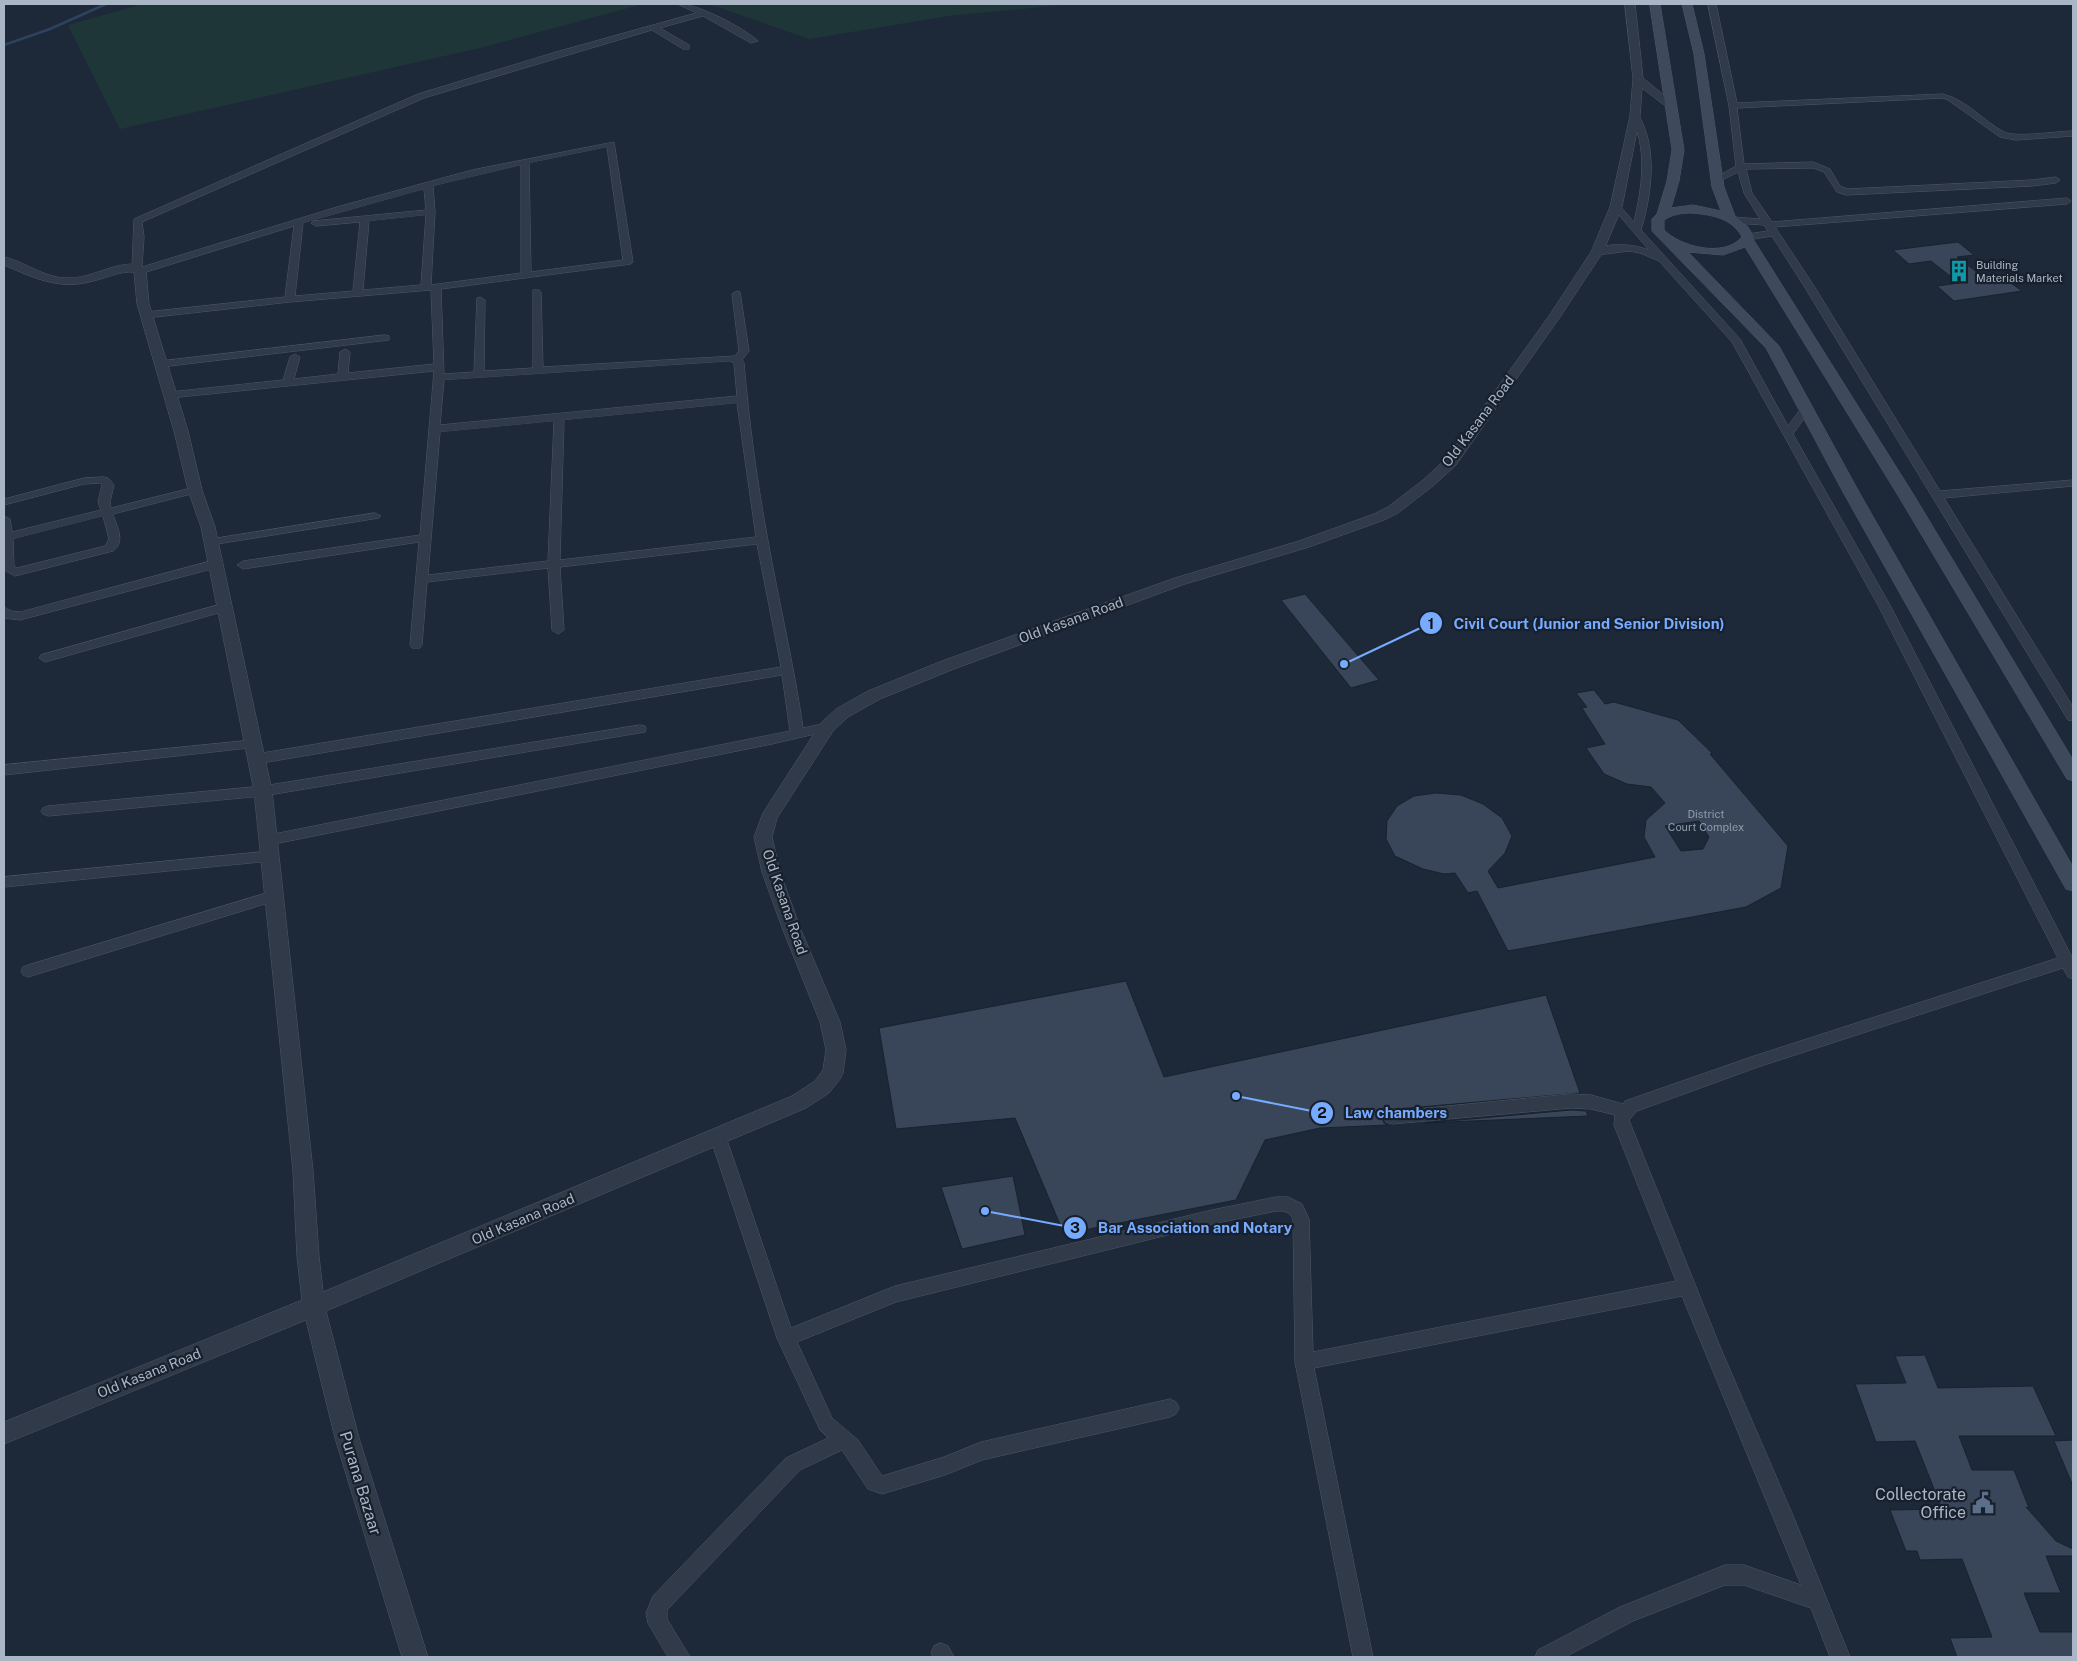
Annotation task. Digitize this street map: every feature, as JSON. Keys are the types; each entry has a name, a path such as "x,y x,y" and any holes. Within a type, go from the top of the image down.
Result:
{"main road":[{"path":"1655,4 1678,150 1673,181 1663,215"},
{"path":"1686,4 1699,54 1718,187 1731,218"},
{"path":"2073,775 1907,497 1748,238 1744,227 1731,218 1693,209 1671,211 1663,215 1658,219 1658,231 1772,346 1856,500 2073,884"},
{"path":"1670,241 1695,250 1717,252 1745,244 1748,238"}],"street":[{"path":"682,4 722,22 754,42"},
{"name":"Old Kasana Road","path":"4,1433 718,1137 798,1102 822,1087 832,1073 836,1050 830,1022 771,872 762,837 769,817 827,727 842,713 874,695 948,665 1180,581 1304,544 1379,517 1393,510 1428,483 1451,462 1554,317 1597,252 1614,211 1635,116 1638,80 1630,4"},
{"path":"1712,4 1733,106 1740,166 1748,193 1809,286 2073,717"},
{"path":"139,270 137,221 421,96 702,14"},
{"path":"654,28 686,47"},
{"path":"1638,80 1672,106"},
{"path":"1733,106 1943,96 1951,98 2003,135 2016,137 2073,133"},
{"path":"1635,116 1640,124 1647,173 1644,199 1637,229"},
{"path":"4,261 62,282 79,281 128,268 139,270 428,185 611,144 628,262 431,287 146,314"},
{"path":"525,162 526,274"},
{"path":"1717,179 1740,166 1820,166 1826,168 1832,174 1836,188 1846,192 2032,183 2056,180"},
{"path":"416,645 436,429 439,372 431,287 431,212 428,185"},
{"path":"1731,218 1770,227 2067,201"},
{"path":"1614,211 1637,229 1736,341 1885,607 2070,967 1754,1062 1643,1101 1632,1106 1621,1118 1622,1125 1687,1287 1840,1657"},
{"path":"298,223 365,219 431,212"},
{"path":"358,293 365,219"},
{"path":"290,299 298,223"},
{"path":"1748,238 1770,227"},
{"path":"1597,252 1613,248 1641,249 1669,265"},
{"name":"Purana Bazaar","path":"139,270 143,304 181,431 195,490 211,542 263,791 303,1171 308,1256 314,1306 347,1438 415,1657"},
{"path":"536,292 538,371"},
{"path":"737,294 744,351 737,360 742,399 762,540 788,670 797,734"},
{"path":"479,375 480,300"},
{"path":"161,364 385,338"},
{"path":"343,376 344,352"},
{"path":"288,382 295,357"},
{"path":"170,395 343,376 439,372 479,375 724,358 737,360"},
{"path":"436,429 742,399"},
{"path":"1787,434 1806,409"},
{"path":"558,630 554,563 559,417"},
{"path":"4,502 84,481 104,480 108,485 104,502 115,543 102,552 15,572 8,567 4,519"},
{"path":"1937,495 2073,483"},
{"path":"7,537 195,490"},
{"path":"211,542 375,516"},
{"path":"243,565 425,538"},
{"path":"421,579 762,540"},
{"path":"4,611 8,615 20,616 216,564"},
{"path":"44,658 224,607"},
{"path":"4,770 255,751 788,670"},
{"path":"4,882 270,848 827,727"},
{"path":"48,810 263,791 640,729"},
{"path":"28,971 273,896"},
{"path":"1392,1117 1571,1101 1591,1102 1626,1111"},
{"path":"718,1137 786,1338 826,1424 844,1440 875,1482 882,1485 945,1466 981,1451 1170,1408"},
{"path":"786,1338 895,1294 1212,1217 1276,1204 1288,1204 1296,1209 1301,1219 1304,1362 1363,1657"},
{"path":"1304,1362 1687,1287"},
{"path":"680,1657 658,1623 656,1613 660,1603 793,1464 844,1440"},
{"path":"1545,1657 1627,1614 1725,1575 1744,1574 1818,1601"}],"green space":[{"path":"143,4 643,4 480,48 120,129 68,25"},
{"path":"709,4 1073,4 948,16 809,39"}],"building":[{"name":"Building Materials Market","path":"1958,242 1974,255 1957,257 1987,280 2004,278 2022,291 1954,301 1937,286 1959,283 1931,261 1909,264 1893,250"},
{"path":"1305,594 1379,680 1351,688 1281,600"},
{"path":"1594,690 1605,704 1614,702 1678,720 1712,753 1710,754 1788,846 1781,888 1746,907 1508,951 1477,891 1468,893 1455,873 1444,874 1423,869 1395,856 1386,839 1387,821 1397,806 1414,796 1436,793 1461,795 1483,804 1502,818 1512,836 1505,853 1488,871 1498,888 1655,857 1644,837 1646,820 1665,803 1651,787 1627,784 1604,774 1586,748 1605,744 1582,708 1587,707 1576,693","holes":["1699,821 1709,837 1703,849 1681,851 1665,826"]},
{"path":"1126,981 1164,1077 1546,995 1580,1093 1386,1110 1382,1118 1384,1123 1388,1125 1320,1128 1265,1140 1236,1200 1064,1234 1015,1118 896,1129 879,1028"},
{"path":"1571,1110 1586,1111 1588,1116 1425,1123"},
{"path":"1013,1176 1025,1235 962,1249 941,1187"},
{"name":"Collectorate Office","path":"1925,1355 1938,1388 2033,1386 2056,1436 1959,1436 1972,1470 2014,1470 2029,1508 2026,1507 2056,1541 2073,1549 2073,1556 2046,1556 2061,1593 2024,1593 2040,1632 2073,1632 2073,1657 1957,1657 1950,1638 1992,1637 1962,1559 1920,1560 1917,1551 1906,1551 1890,1510 1942,1509 1915,1441 1876,1442 1855,1384 1906,1383 1895,1356"},
{"path":"2073,1440 2073,1486 2054,1441"}],"waterway":[{"path":"4,45 50,29 106,4"}],"place":[{"name":"Building Materials Market","path":"1959,271"},
{"name":"Civil Court (Junior and Senior Division)","path":"1344,664"},
{"name":"Law chambers","path":"1236,1096"},
{"name":"Bar Association and Notary","path":"985,1211"},
{"name":"Collectorate Office","path":"1983,1503"}]}
